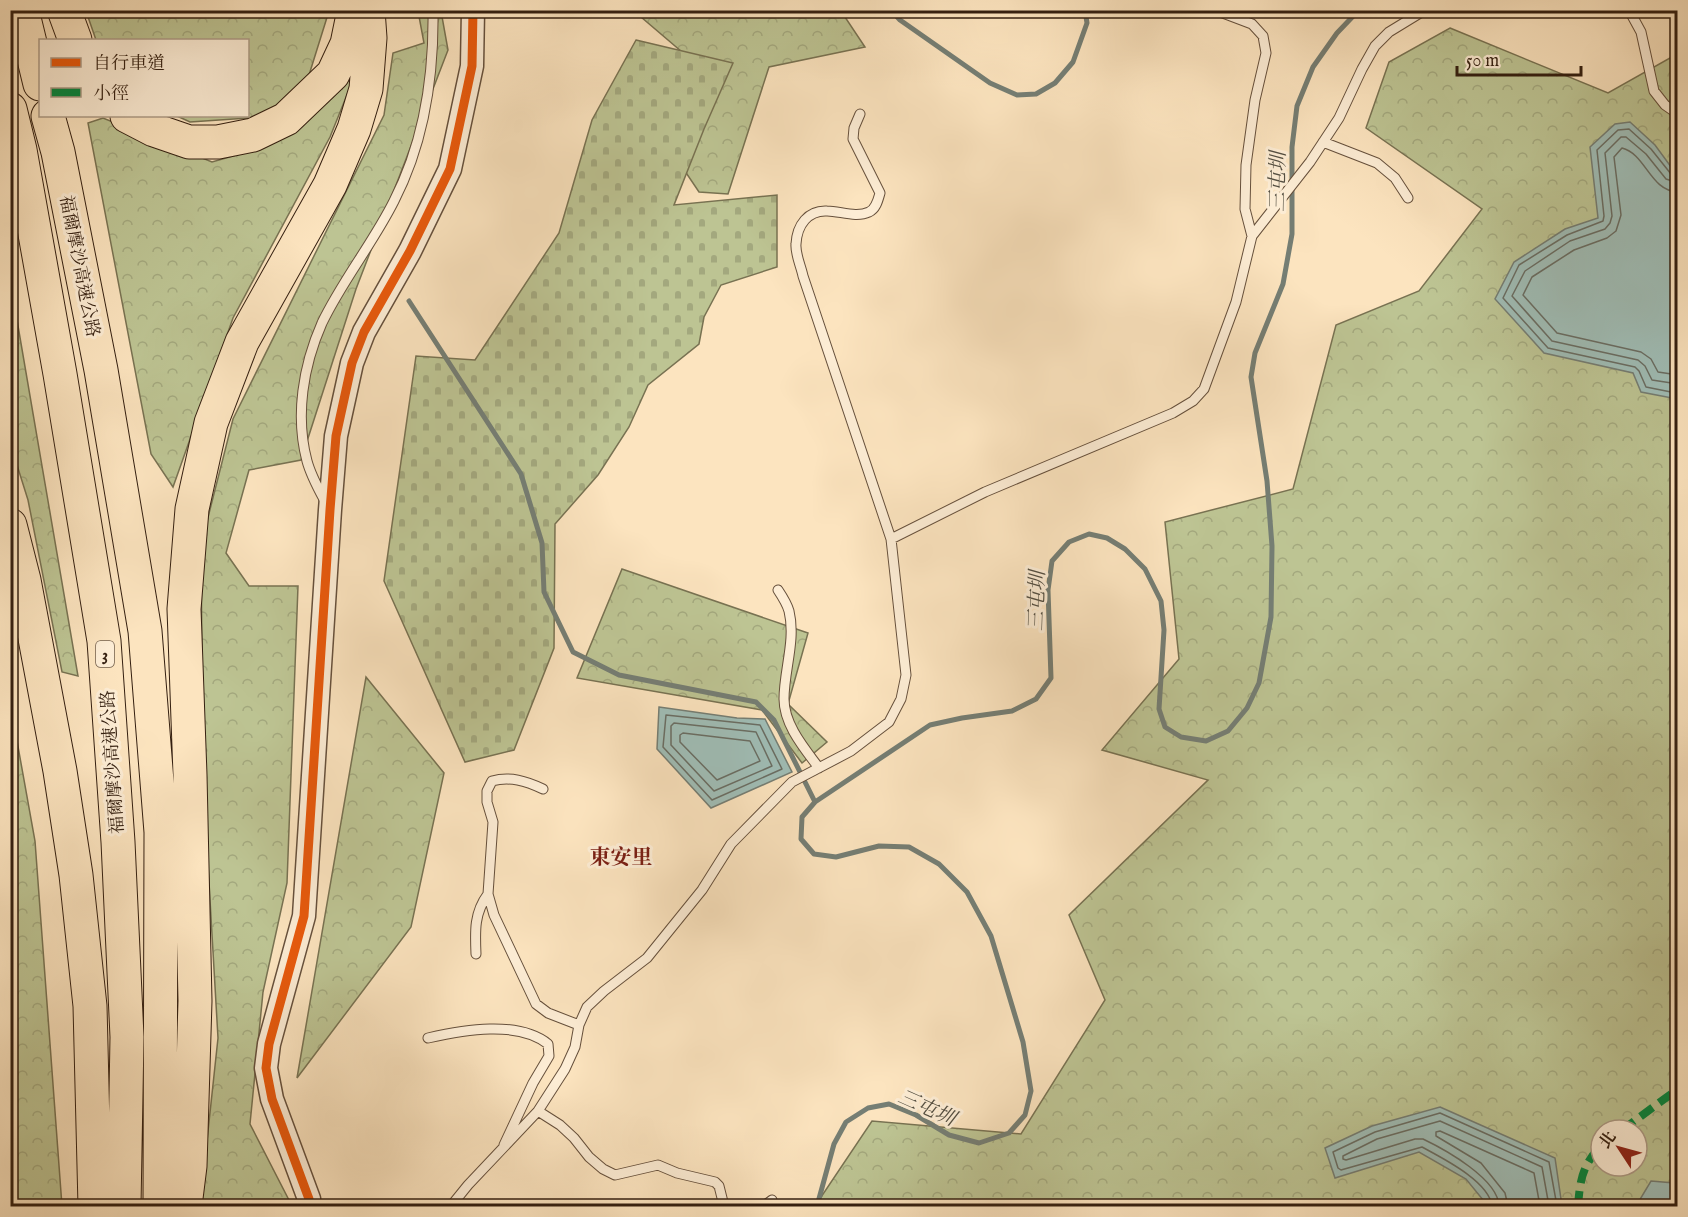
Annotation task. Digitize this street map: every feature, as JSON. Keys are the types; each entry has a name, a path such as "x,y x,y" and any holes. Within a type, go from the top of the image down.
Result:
{"highway":[{"path":"22,10 39,80"},
{"path":"64,10 75,39"},
{"path":"129,117 189,142 218,142 252,135 286,119 333,74 347,44 354,10"},
{"path":"185,1206 190,1166 195,1001 184,609 192,509 211,423 242,342 330,185 354,129 366,89 370,38 368,10"},
{"name":"福爾摩沙高速公路","path":"10,109 20,150 60,374 104,641 118,842 127,1037 124,1206"},
{"name":"福爾摩沙高速公路","path":"48,117 58,152 101,370 145,631 161,832 160,1206"},
{"path":"10,525 24,580 56,749 76,874 90,1006 95,1206"}],"street":[{"path":"309,1206 309,1199 272,1099 266,1068 269,1044 304,916 336,436 352,363 364,332 410,251 450,169 471,66 473,10"}],"lane":[{"path":"330,510 307,463 301,429 304,378 322,324 394,201 418,141 433,50 432,10"},
{"path":"1215,10 1252,24 1263,36 1266,53 1255,100 1246,165 1245,209 1252,236"},
{"path":"891,539 985,492 1173,413 1193,402 1204,389 1236,302 1252,236 1310,162 1339,118 1375,46 1389,32 1425,10"},
{"path":"1629,10 1641,32 1654,91 1665,105 1677,114"},
{"path":"451,1206 538,1111 565,1069 575,1047 579,1025 587,1007 647,958 702,890 731,844 792,782 851,751 889,722 901,699 906,675 891,539 803,276 796,245 799,227 810,214 825,210 850,214 869,212 877,205 880,193 853,139 854,128 860,114"},
{"path":"1323,142 1377,163 1395,178 1408,198"},
{"path":"778,590 789,610 790,655 784,700 790,723 819,768"},
{"path":"543,789 519,780 503,778 492,781 487,791 487,802 493,822 488,894 494,915 536,1004 548,1013 579,1025"},
{"path":"476,954 475,920 480,904 488,894"},
{"path":"428,1038 462,1030 503,1030 537,1036 548,1044 549,1056 533,1083 501,1153"},
{"path":"538,1111 560,1125 603,1169 615,1175 658,1166 715,1182 719,1186 724,1206"}],"green space":[{"path":"86,11 329,11 309,75 265,117 190,122 179,117 249,117 249,39 96,39"},
{"path":"418,11 441,11 448,50 356,289 301,460 249,470 226,553 249,586 298,586 287,883 263,992 250,1124 292,1206 200,1206 218,1038 203,779 201,545 233,419 384,115 393,53 424,43"},
{"path":"634,11 841,11 865,47 769,67 728,194 699,192 658,131 709,75"},
{"path":"1450,28 1608,93 1677,54 1677,1206 815,1206 872,1121 1021,1134 1105,1000 1069,915 1208,780 1102,750 1179,659 1165,522 1293,489 1336,325 1419,291 1482,209 1366,128 1389,62"},
{"path":"636,40 733,63 674,205 777,195 777,267 721,285 704,317 699,344 648,385 629,427 598,475 555,524 554,648 514,750 465,762 384,581 416,356 475,360 559,233 592,120"},
{"path":"355,75 330,137 233,318 173,487 151,454 88,123 103,118 212,162 261,148 343,76"},
{"path":"11,285 78,676 62,672 28,500 11,446"},
{"path":"622,569 808,633 788,704 827,742 802,763 762,710 577,678"},
{"path":"366,677 444,773 411,927 297,1078"},
{"path":"10,702 35,841 62,1206 11,1206"}],"water":[{"path":"1630,122 1655,145 1677,175 1678,397 1672,398 1641,392 1633,373 1544,353 1495,299 1514,262 1565,229 1598,218 1590,147 1615,124"},
{"path":"659,707 737,718 765,719 792,772 711,808 657,749"},
{"path":"1440,1107 1555,1158 1562,1206 1488,1206 1466,1179 1419,1152 1335,1178 1325,1148 1372,1126"},
{"path":"1651,1181 1674,1183 1675,1206 1636,1206"}],"waterway":[{"name":"三屯圳","path":"891,10 900,20 990,83 1017,95 1036,94 1055,83 1073,62 1087,23 1085,10"},
{"name":"三屯圳","path":"817,1206 834,1144 846,1122 868,1108 889,1104 916,1115 949,1135 979,1143 1009,1133 1025,1115 1031,1091 1023,1042 991,936 967,892 939,864 909,847 879,846 836,857 814,854 801,839 802,817 815,802 930,725 1012,711 1036,699 1051,678 1048,590 1052,561 1069,542 1089,534 1107,538 1125,549 1145,569 1161,601 1164,630 1159,709 1165,727 1181,737 1206,741 1228,731 1247,708 1259,683 1271,617 1272,546 1267,481 1251,377 1255,353 1283,284 1292,234 1292,147 1297,106 1313,67 1337,33 1359,10"},
{"path":"409,301 521,474 542,543 544,592 573,652 619,675 756,702 774,720 815,802"}],"marked path":[{"path":"1638,1118 1678,1089"},
{"path":"1578,1206 1583,1174 1589,1162"}],"cycle path":[{"path":"310,1206 272,1099 266,1068 269,1044 304,916 336,436 352,363 364,332 410,251 450,169 472,66 473,10"}],"district":[{"name":"東安里","path":"621,857"}]}
